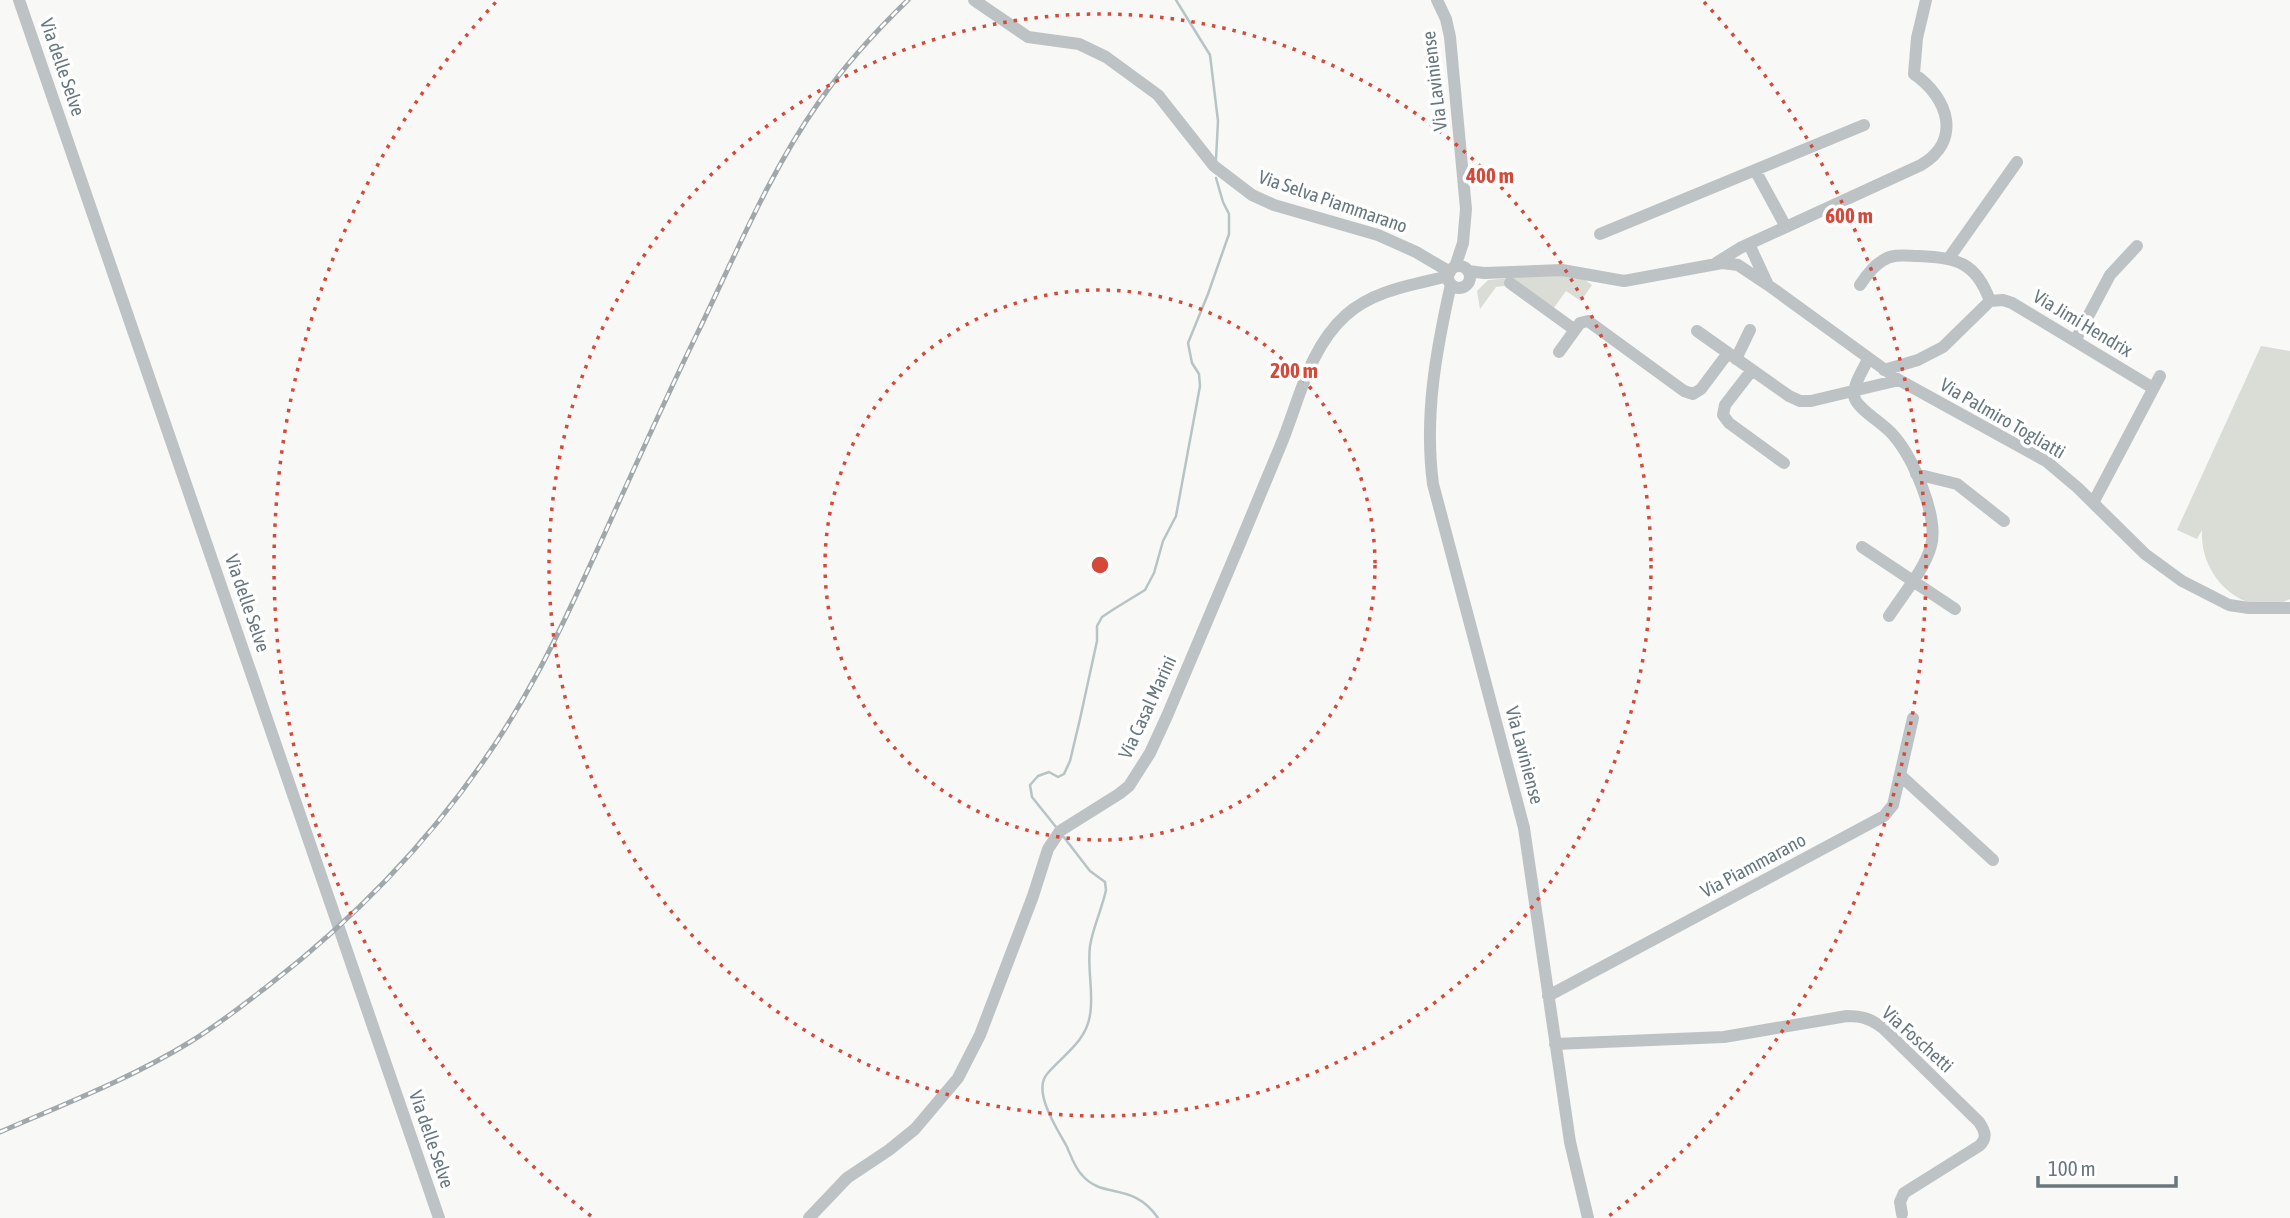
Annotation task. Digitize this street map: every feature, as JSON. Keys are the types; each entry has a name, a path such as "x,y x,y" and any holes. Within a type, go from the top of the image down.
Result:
{"street":[{"name":"Via delle Selve","path":"19,0 439,1218"},
{"name":"Via Selva Piammarano","path":"974,0 1028,37 1079,44 1106,57 1158,95 1214,166 1252,195 1270,204 1378,234 1459,276"},
{"name":"Via Laviniense","path":"1437,0 1446,19 1450,42 1466,204 1459,276 1446,305 1436,349 1429,440 1432,479 1521,813 1531,864 1571,1151 1588,1218"},
{"path":"1716,263 1749,244 1921,165 1940,150 1947,135 1944,112 1928,86 1914,74 1917,38 1926,0"},
{"path":"1600,234 1864,125"},
{"path":"1949,258 2017,162"},
{"path":"1755,170 1786,227"},
{"name":"Via Palmiro Togliatti","path":"1749,244 1768,285"},
{"path":"2075,341 2110,275 2137,246"},
{"path":"1860,285 1876,265 1891,257 1949,258 1971,270 1984,286 1990,301 1939,350 1918,360 1884,370"},
{"name":"Via Palmiro Togliatti","path":"1459,276 1562,270 1624,281 1716,263 1738,265 1899,380 2041,458 2065,477 2154,562 2208,596 2239,607 2290,608"},
{"name":"Via Casal Marini","path":"809,1218 847,1178 915,1129 953,1085 981,1035 1052,840 1060,831 1123,792 1145,762 1172,704 1321,344 1343,318 1369,298 1459,276"},
{"path":"1510,283 1575,330"},
{"name":"Via Jimi Hendrix","path":"1990,301 2003,300 2012,303 2153,388"},
{"path":"1559,352 1582,321 1592,323 1690,394 1701,389 1732,356 1750,330"},
{"path":"1697,331 1800,401 1811,401 1899,380"},
{"path":"1868,359 1855,389 1856,401 1892,432 1916,474 1929,512 1933,537 1928,555 1889,615"},
{"path":"1752,370 1725,405 1723,415 1729,423 1784,463"},
{"path":"2093,503 2160,376"},
{"path":"1916,474 1957,484 2004,521"},
{"path":"1862,547 1955,609"},
{"name":"Via Piammarano","path":"1548,996 1882,818 1893,805 1913,718"},
{"path":"1900,775 1993,860"},
{"name":"Via Foschetti","path":"1555,1044 1724,1037 1847,1016 1873,1020 1979,1122 1986,1135 1979,1146 1904,1193 1900,1202 1902,1214"}],"shaded area":[{"path":"1556,274 1581,277 1592,285 1581,301 1566,291 1553,309 1518,284 1496,287 1480,309 1477,291 1488,280"},
{"path":"2261,346 2290,351 2290,599 2273,604 2256,604 2227,590 2208,563 2202,530 2197,539 2177,530"}],"waterway":[{"path":"1176,0 1210,55 1218,121 1216,159"},
{"path":"1056,827 1032,797 1030,785 1038,776 1049,772 1058,777 1064,774 1070,761 1080,719 1097,641 1097,626 1102,617 1145,590 1154,573 1163,541 1176,516 1200,386 1199,374 1192,363 1188,343 1229,234 1229,214 1216,178"},
{"path":"1063,836 1090,871 1105,882 1106,890 1090,946 1091,1007 1088,1025 1079,1041 1047,1074 1043,1082 1044,1101 1082,1175 1099,1187 1139,1199 1158,1218"}],"railway":[{"path":"0,1132 144,1068 220,1022 310,952 348,918 419,844 452,804 511,719 545,658 739,245 784,157 839,75 908,0"}]}
